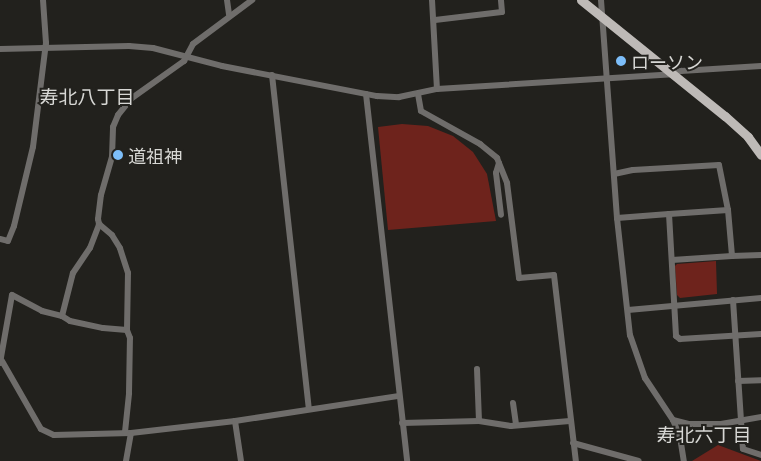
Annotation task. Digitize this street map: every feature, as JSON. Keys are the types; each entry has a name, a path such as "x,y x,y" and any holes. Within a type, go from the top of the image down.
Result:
{"main road":[{"path":"581,0 748,137 761,155"}],"street":[{"path":"0,239 8,241 14,226 33,147 45,48 43,0"},
{"path":"227,0 229,16"},
{"path":"62,316 73,273 90,248 99,224 99,206 112,157 112,134 118,115 132,98 184,61 193,44 252,0"},
{"path":"432,0 435,20 438,89"},
{"path":"435,20 502,12 501,0"},
{"path":"602,0 617,218 630,335 644,378 673,420 680,436 684,461"},
{"path":"0,49 129,46 153,48 222,66 366,94 399,97 438,89 673,74 681,71 761,66"},
{"path":"272,75 309,408"},
{"path":"366,94 407,461"},
{"path":"418,94 421,111 480,144 497,158 507,183 519,278 554,274 576,461"},
{"path":"499,163 496,174 501,215"},
{"path":"614,174 633,170 719,165 728,210 732,256"},
{"path":"617,218 728,210"},
{"path":"669,214 676,336 680,339 761,334"},
{"path":"99,224 112,235 120,248 128,273 127,330 130,338 130,374 126,461"},
{"path":"672,260 761,255"},
{"path":"127,330 103,328 70,321 62,316 42,311 12,295 1,362 41,429 47,434 128,432 235,421 309,408 399,396"},
{"path":"628,310 761,298"},
{"path":"733,300 743,449 761,455"},
{"path":"477,368 479,421"},
{"path":"738,381 761,380"},
{"path":"513,403 516,425"},
{"path":"673,420 689,424 721,424 761,417"},
{"path":"235,421 241,461"},
{"path":"402,423 479,421 516,425 570,421"},
{"path":"573,443 639,461"}],"shaded area":[{"path":"402,124 428,126 453,136 473,152 487,174 496,221 388,230 378,127"},
{"path":"716,261 717,294 680,298 677,295 675,266 677,264"},
{"path":"718,445 761,461 692,461"}],"place":[{"name":"ローソン","path":"621,61"},
{"name":"道祖神","path":"118,155"}],"district":[{"name":"寿北八丁目","path":"87,96"},
{"name":"寿北六丁目","path":"704,434"}]}
